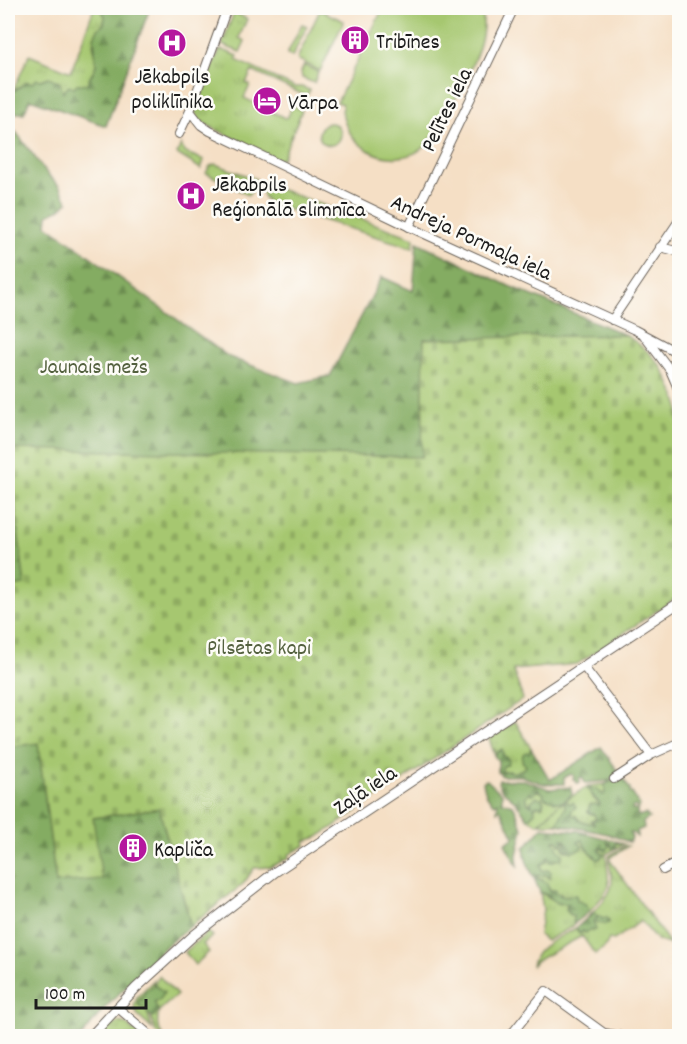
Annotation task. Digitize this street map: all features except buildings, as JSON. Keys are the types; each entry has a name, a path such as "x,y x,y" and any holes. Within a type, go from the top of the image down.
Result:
{"main road":[{"name":"Zaļā iela","path":"91,1036 193,936 275,872 583,666 678,606"}],"street":[{"path":"178,134 190,111 227,8"},
{"name":"Pelītes iela","path":"409,227 514,8"},
{"name":"Andreja Pormaļa iela","path":"190,111 201,125 210,131 409,227 643,334 680,354"},
{"path":"612,320 680,219"},
{"path":"660,247 680,252"},
{"path":"643,334 670,370 680,393"},
{"path":"583,666 651,755"},
{"path":"614,779 651,755 680,742"},
{"path":"663,870 680,861"},
{"path":"510,1036 546,991 603,1035 621,1036"},
{"path":"118,1008 150,1036"}],"green space":[{"path":"94,8 104,8 102,11 105,16 104,24 93,43 96,65 87,84 62,92 61,86 41,80 27,82 13,91 29,55 71,72"},
{"path":"104,8 150,8 106,126 30,99 24,113 13,113 8,99 8,89 14,91 27,82 32,83 37,79 49,77 59,82 63,92 69,86 87,84 96,65 94,37 104,24 105,16 102,11"},
{"path":"383,8 482,8 483,17 482,35 477,53 438,130 423,148 410,155 396,157 382,156 358,143 349,132 342,104 337,102"},
{"path":"320,10 344,21 320,71 297,59"},
{"path":"234,12 247,19 239,38 245,41 240,52 222,45"},
{"path":"302,24 307,26 292,57 287,54"},
{"path":"220,49 238,56 236,60 294,87 310,90 306,96 252,71 246,83 250,85 244,98 285,118 288,117 292,105 302,110 282,159 278,160 209,126 197,116 195,111"},
{"path":"304,65 318,72 314,83 302,78 301,72"},
{"path":"330,123 338,126 341,134 338,142 330,145 322,142 319,134 322,126"},
{"name":"Jaunais mežs","path":"16,132 59,186 68,202 48,215 47,225 229,357 298,383 330,376 382,277 413,291 417,242 509,286 626,335 424,339 423,457 8,450 8,313 14,311 8,281 8,134"},
{"path":"181,144 184,152 204,160 201,169 177,154"},
{"path":"215,164 256,179 252,191 248,195 206,173 210,166"},
{"path":"265,184 414,238 413,248 274,205 262,194"},
{"name":"Pilsētas kapi","path":"626,335 647,351 660,366 670,383 679,407 679,596 577,664 513,670 523,699 318,837 305,841 306,845 288,855 289,858 270,867 254,868 244,883 191,926 159,808 93,818 102,879 56,883 38,743 8,747 8,588 25,585 8,449 422,457 424,339"},
{"path":"8,450 25,585 8,588"},
{"path":"515,721 531,748 525,769 503,773 501,770 506,758 500,750 494,755 495,749 493,751 489,738"},
{"path":"38,743 56,883 93,818 159,808 191,926 168,944 101,1012 82,1036 8,1036 8,747"},
{"path":"601,747 620,774 608,781 585,783 582,777 579,778 580,783 577,783 571,774 564,778 564,784 544,784 521,776 502,776 498,772 498,761 494,755 502,749 503,755 509,760 501,772 513,773 525,768 522,761 523,754 529,753 531,748 550,780"},
{"path":"622,777 640,806 638,809 635,806 632,810 637,810 638,816 646,814 649,818 643,822 644,828 637,831 637,837 630,833 632,838 629,842 608,834 557,824 566,807 564,803 573,802 576,807 572,810 571,815 576,816 581,822 595,824 591,821 596,819 594,814 588,811 590,805 599,806 600,804 587,789 597,789 603,795 605,784"},
{"path":"487,780 502,794 502,802 513,805 523,829 517,855 518,867 505,844 514,837 500,809 497,811 498,802 495,804 486,794 483,782"},
{"path":"499,780 524,780 549,789 571,787 572,794 564,801 558,802 543,797 544,794 538,790 532,795 530,792 525,797 528,804 532,805 531,802 536,797 541,798 544,802 541,807 538,805 534,807 535,812 528,819 516,802 502,790 498,783"},
{"path":"605,784 603,795 599,791 588,788 600,804 599,806 590,805 588,812 596,817 594,825 579,821 576,816 571,816 566,807 557,824 540,824 559,804 538,824 528,819 537,806 543,806 543,800 528,804 525,797 530,792 540,791 554,802 566,799 560,804 588,786"},
{"path":"542,828 578,831 622,843 616,843 614,845 616,847 612,848 607,842 609,846 606,851 600,848 600,852 604,854 598,860 582,840 578,842 582,846 581,849 572,852 563,849 567,844 565,840 562,839 564,842 561,845 558,840 554,840 563,854 561,860 550,862 549,856 547,857 547,861 540,865 542,871 551,872 550,878 545,874 536,877 547,883 549,890 555,890 561,896 576,895 577,900 587,905 589,912 574,924 573,916 566,910 568,904 556,903 549,896 540,892 526,860 524,848"},
{"path":"563,838 568,843 566,851 574,849 580,840 583,840 594,857 601,858 604,854 600,852 600,848 607,842 614,846 616,843 624,844 606,854 609,885 604,895 589,912 579,902 549,890 548,886 536,878 538,875 545,874 550,876 542,871 540,865 547,861 546,857 560,858 554,840 558,840 561,845"},
{"path":"628,846 609,859 609,856"},
{"path":"609,859 671,945 657,940 641,921 614,940 609,939 605,947 595,954 582,936 536,961 532,966 538,953 556,939 576,928 581,933 591,929 593,921 608,923 609,920 596,919 594,914 588,917 604,900 612,885"},
{"path":"540,892 560,904 568,903 566,908 574,916 573,926 546,941 539,935 543,909"},
{"path":"594,913 597,915 596,919 600,916 602,919 607,917 609,923 593,921 596,930 591,929 586,933 583,931 580,934 576,928"},
{"path":"208,932 213,936 203,944 209,952 195,965 185,952"},
{"path":"159,976 177,995 159,1011 158,1025 164,1036 156,1033 151,1016 154,1002 163,995 162,991 154,985"},
{"path":"154,980 147,1010 152,1029 138,1016 134,1007 137,997"},
{"path":"154,985 164,992 160,1000 154,1002 158,1010 152,1017 147,1010 139,1006 138,1002"},
{"path":"118,1022 126,1024 133,1031 136,1029 144,1036 100,1036 109,1026"}],"place":[{"name":"Tribīnes","path":"355,40"},
{"name":"Jēkabpils poliklīnika","path":"172,43"},
{"name":"Vārpa","path":"267,101"},
{"name":"Jēkabpils Reģionālā slimnīca","path":"191,196"},
{"name":"Kapliča","path":"133,848"}]}
